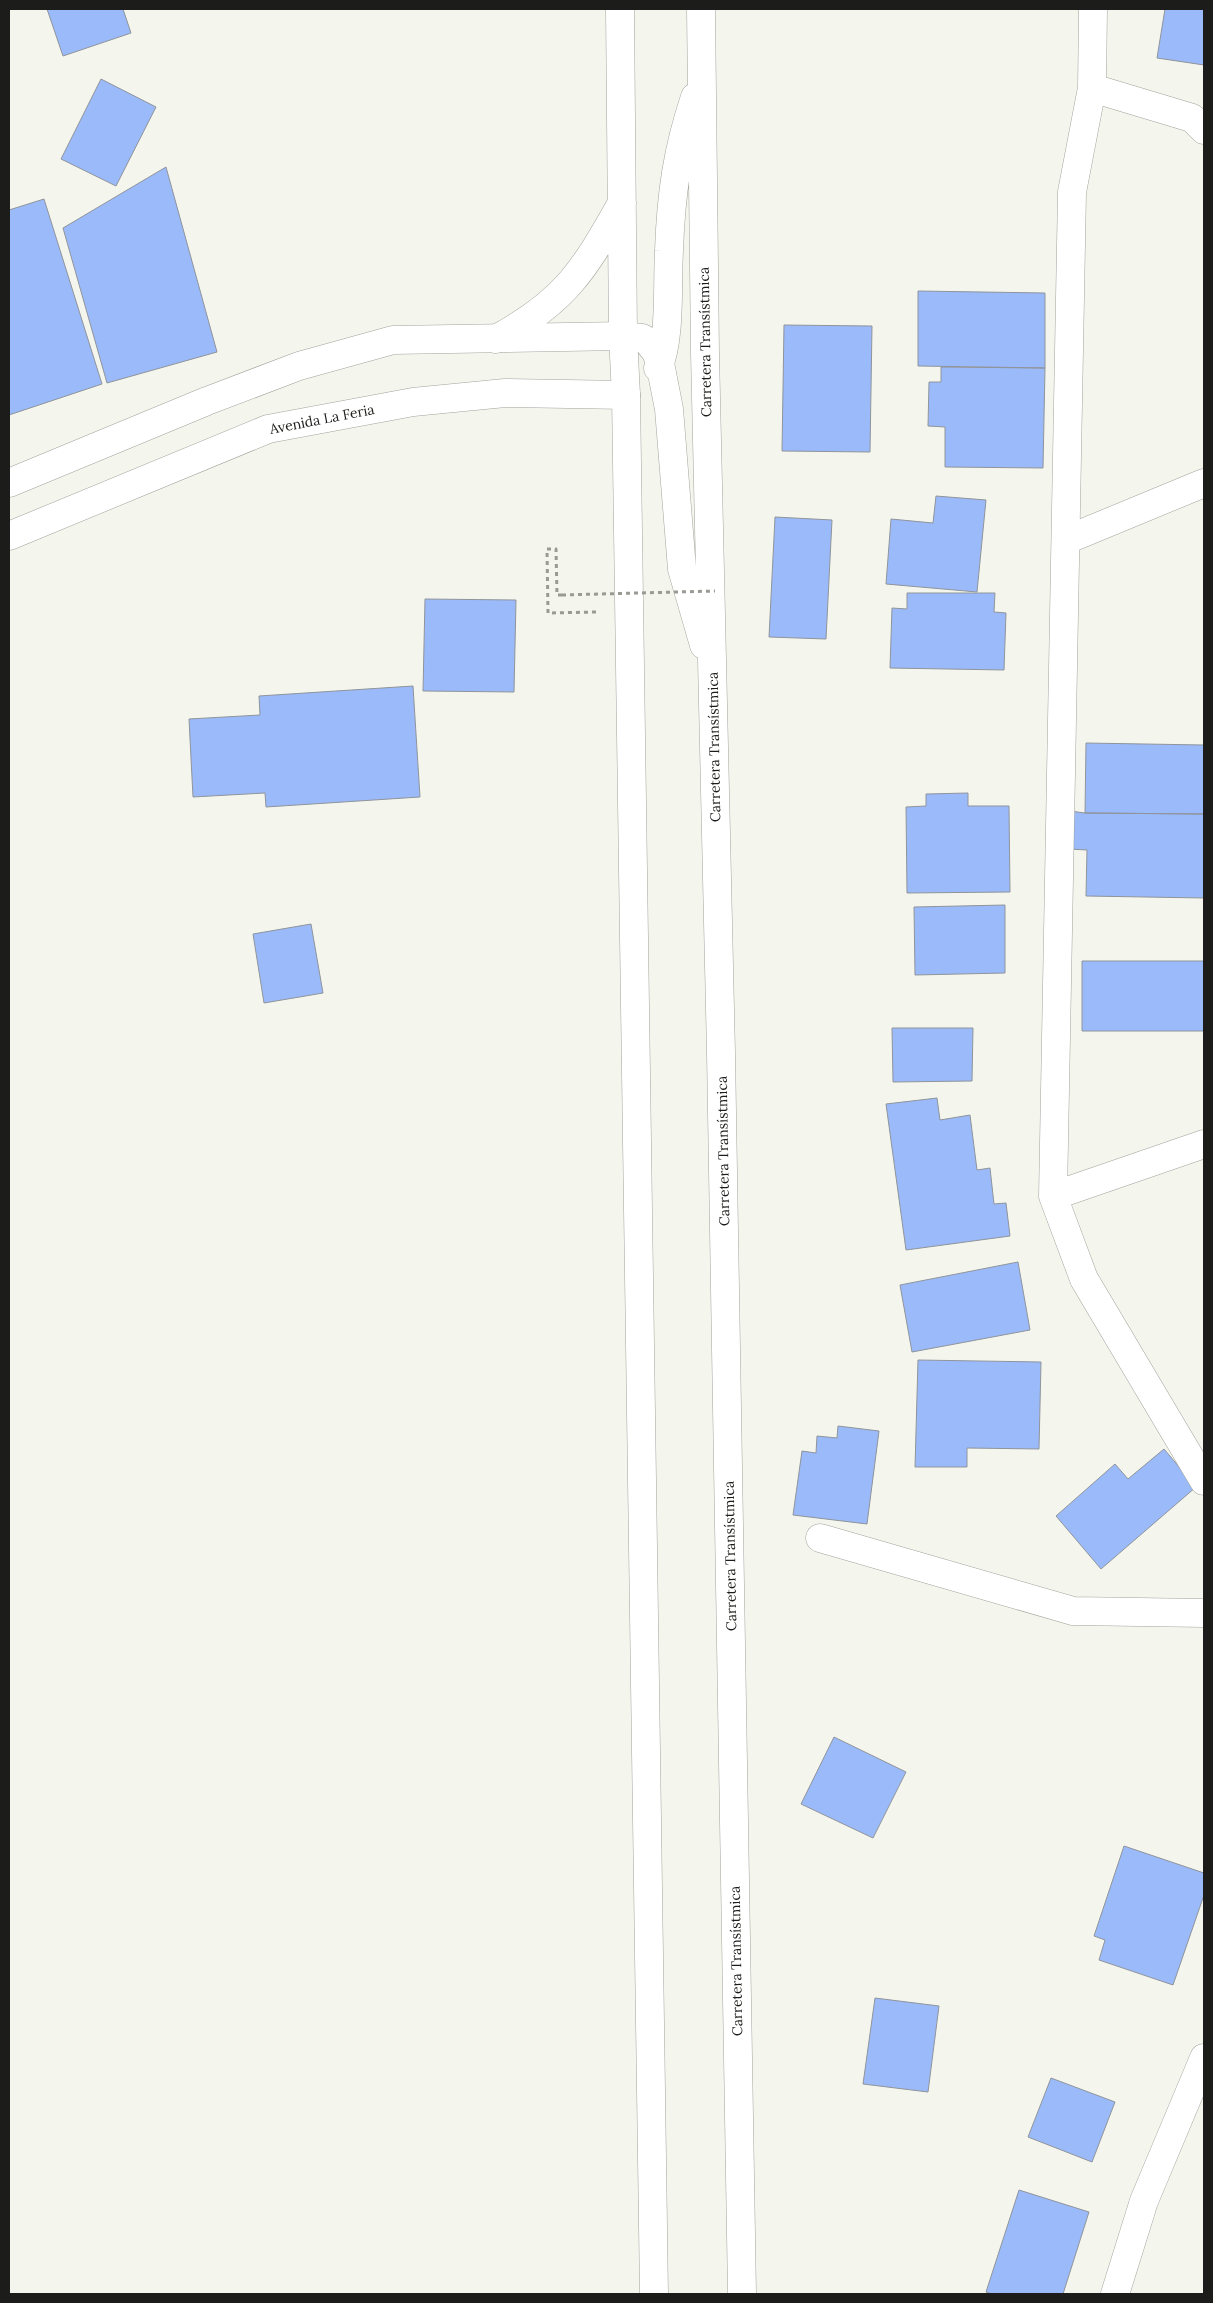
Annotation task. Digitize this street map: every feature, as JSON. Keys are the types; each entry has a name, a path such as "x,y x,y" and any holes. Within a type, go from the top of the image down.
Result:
{"main road":[{"path":"620,9 623,202 622,336 626,395 654,2294"},
{"name":"Carretera Transístmica","path":"700,9 712,671 722,1053 742,2294"},
{"path":"1093,9 1092,88 1072,192 1053,1196 1084,1279 1204,1481"},
{"path":"626,395 640,393 646,389 660,363 667,321 674,173 680,144 702,78"},
{"path":"1092,88 1200,120"},
{"path":"496,339 534,317 569,286 582,271 623,202"},
{"path":"9,483 207,401 299,366 393,340 622,336 642,338 648,341 656,352 660,363 669,409 682,569 696,624 712,671"},
{"name":"Avenida La Feria","path":"9,536 268,429 413,402 506,393 626,395"},
{"path":"1066,540 1204,483"},
{"path":"1053,1196 1204,1144"},
{"path":"820,1538 1073,1611 1204,1613"},
{"path":"1115,2294 1144,2201 1204,2058"}],"path":[{"path":"629,611 548,613 547,550 556,549 557,595 715,591"}],"building":[{"path":"47,9 123,9 131,33 63,56"},
{"path":"1165,9 1204,9 1204,65 1157,58"},
{"path":"101,79 156,107 116,186 61,159"},
{"path":"166,167 217,352 107,383 63,228"},
{"path":"44,199 102,384 9,415 9,210"},
{"path":"918,291 1045,293 1045,368 918,366"},
{"path":"784,325 872,326 870,452 782,451"},
{"path":"941,367 1045,368 1043,468 945,467 945,427 928,426 929,382 941,382"},
{"path":"936,496 986,500 977,592 886,584 891,519 933,523"},
{"path":"775,517 832,520 826,639 769,637"},
{"path":"907,593 995,593 994,612 1006,613 1004,670 890,668 892,608 907,609"},
{"path":"425,599 516,600 514,692 423,691"},
{"path":"413,686 420,797 266,807 265,793 193,797 189,719 260,715 259,696"},
{"path":"1086,743 1204,745 1204,814 1085,813"},
{"path":"968,793 968,806 1009,806 1010,892 907,893 906,807 926,806 926,794"},
{"path":"1070,811 1085,813 1204,814 1204,898 1086,896 1087,850 1069,849"},
{"path":"1005,905 1005,973 915,975 914,907"},
{"path":"311,924 323,993 264,1003 253,934"},
{"path":"1082,961 1204,961 1204,1031 1082,1031"},
{"path":"892,1028 973,1028 972,1081 893,1082"},
{"path":"937,1098 940,1120 970,1115 977,1170 990,1168 994,1204 1006,1203 1010,1236 906,1250 886,1104"},
{"path":"1018,1262 1030,1330 912,1352 900,1285"},
{"path":"918,1360 1041,1362 1039,1449 967,1448 967,1467 915,1467"},
{"path":"838,1426 879,1431 867,1524 793,1515 802,1451 816,1453 817,1436 837,1438"},
{"path":"1164,1449 1196,1487 1101,1569 1056,1516 1115,1464 1128,1479"},
{"path":"834,1737 906,1772 873,1838 801,1804"},
{"path":"1124,1846 1204,1873 1204,1895 1173,1985 1099,1960 1105,1940 1094,1936"},
{"path":"875,1998 939,2006 928,2092 863,2084"},
{"path":"1051,2078 1115,2102 1092,2162 1028,2137"},
{"path":"1019,2190 1089,2212 1063,2294 992,2294 986,2292"}]}
